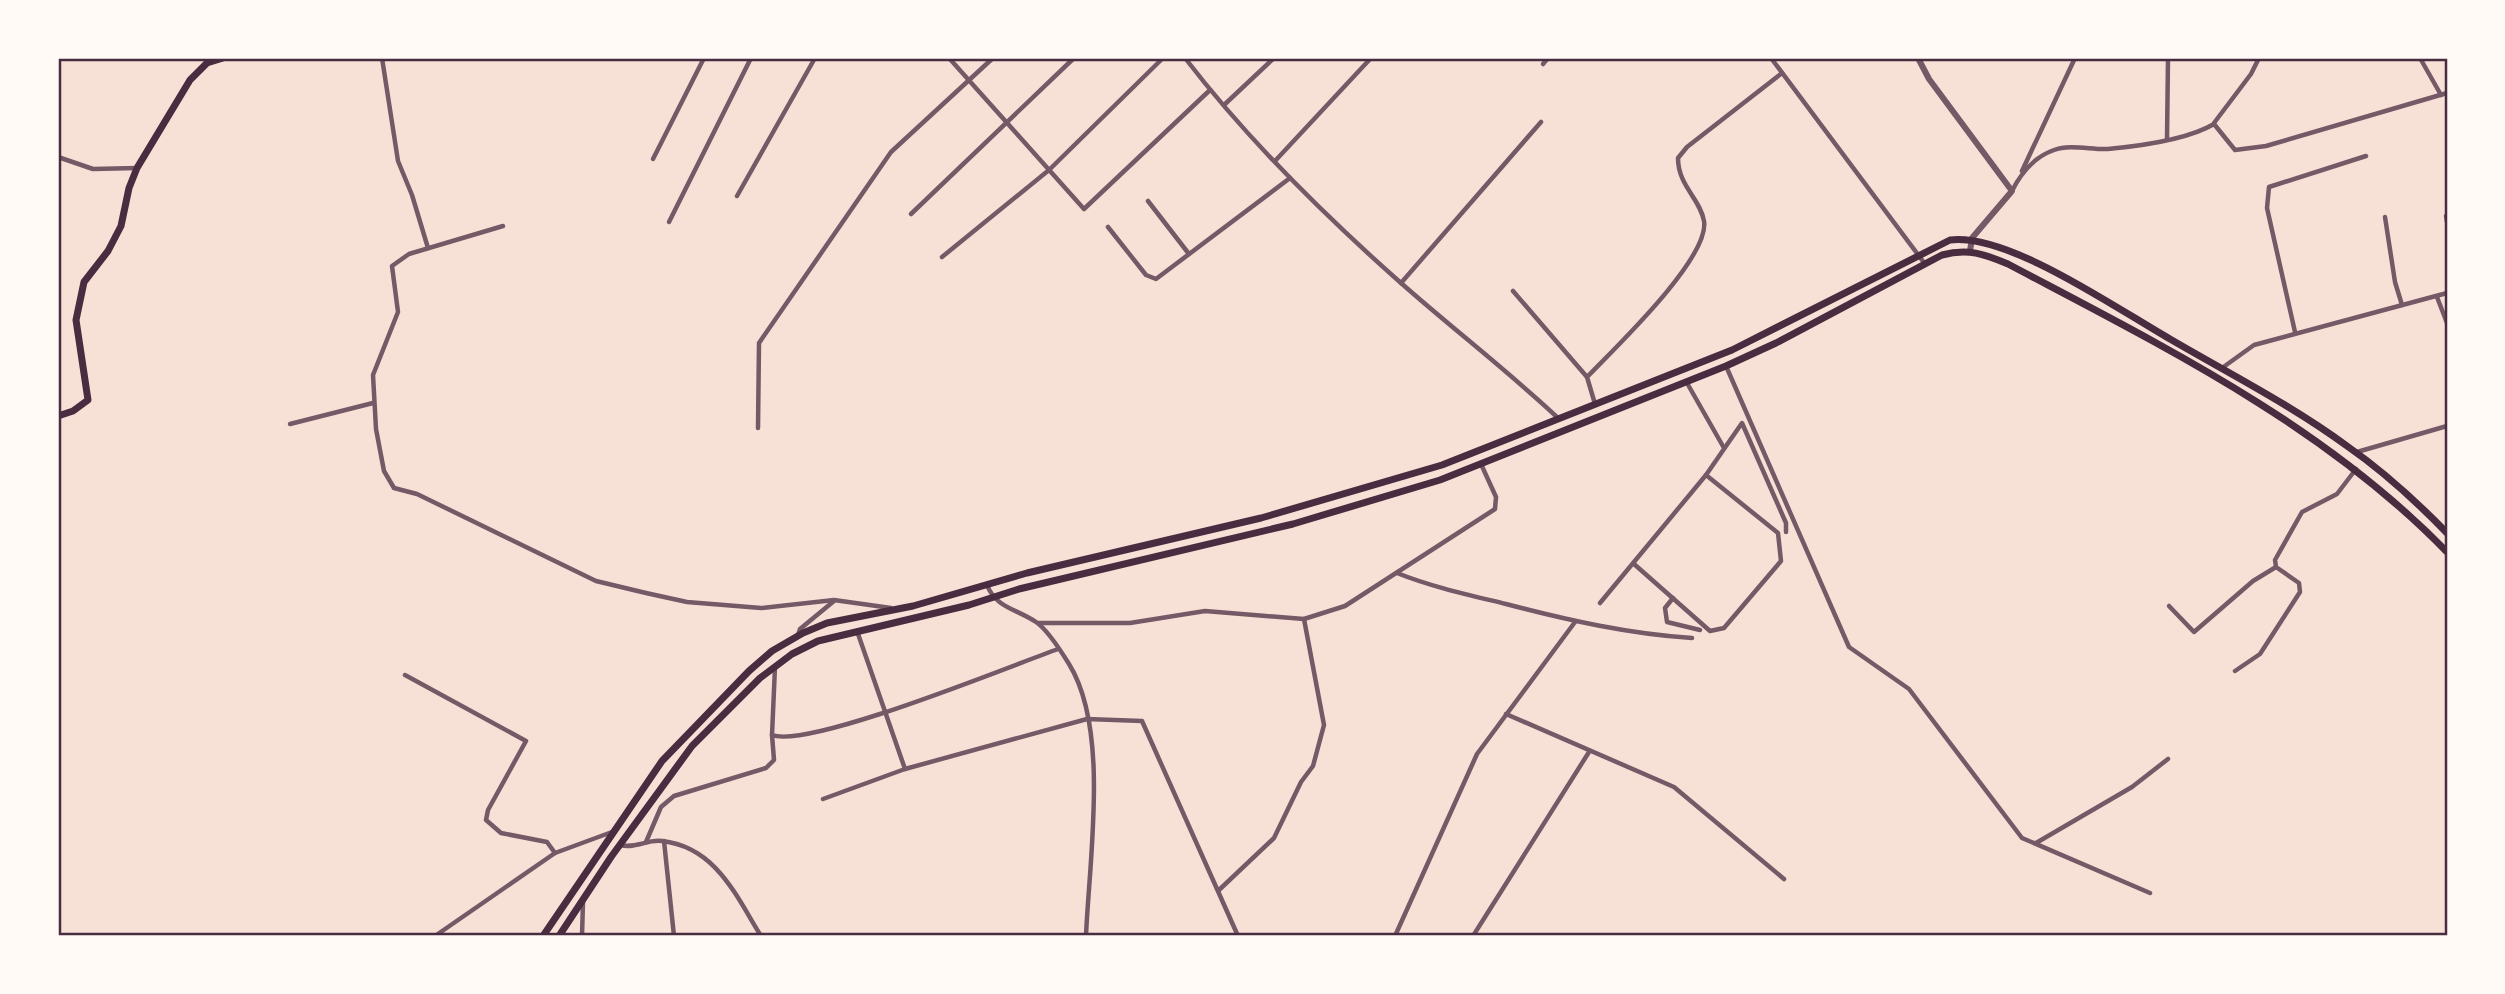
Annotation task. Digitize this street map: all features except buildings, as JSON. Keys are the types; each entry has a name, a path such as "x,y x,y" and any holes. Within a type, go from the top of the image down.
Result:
{"main road":[{"path":"58,416 73,411 88,400 76,320 84,282 108,251 121,226 137,168 190,80 207,63 223,58"},
{"path":"543,936 662,761 749,671 772,651 797,636 827,623 896,609 1350,495 1442,465 1732,350 1917,254 1950,240 1972,238 2054,273 2305,416 2356,453 2447,533"},
{"path":"559,936 619,845 692,746 775,667 818,641 856,629 942,611 1293,524 1440,480 1726,366 1776,343 1942,255 1970,251 2008,264 2262,406 2356,468 2415,518 2447,552"},
{"path":"1642,386 1646,398"},
{"path":"1501,442 1506,454"},
{"path":"940,598 942,611"},
{"path":"587,868 598,877"}],"street":[{"path":"382,58 398,161 412,195 428,248"},
{"path":"653,159 704,58"},
{"path":"669,222 751,58"},
{"path":"737,196 815,58"},
{"path":"949,58 1084,209 1210,90"},
{"path":"758,428 759,343 891,152 993,58"},
{"path":"911,214 1074,58"},
{"path":"942,257 1049,170 1163,58"},
{"path":"1185,58 1210,90 1290,178 1401,283 1509,372 1559,419"},
{"path":"1224,106 1273,58"},
{"path":"1275,161 1371,58"},
{"path":"1543,64 1548,58"},
{"path":"1771,58 1925,264"},
{"path":"1918,58 1929,79 2012,191"},
{"path":"1970,251 1972,238 2012,191 2075,58"},
{"path":"2167,139 2168,58"},
{"path":"2021,174 2038,158 2056,149 2109,149 2205,130 2214,124 2259,58"},
{"path":"2420,58 2441,95"},
{"path":"1587,377 1651,310 1698,252 1704,238 1704,220 1678,174 1678,158 1782,73"},
{"path":"2214,124 2235,150 2266,146 2447,93"},
{"path":"1401,283 1541,122"},
{"path":"2295,332 2267,208 2269,187 2366,156"},
{"path":"58,157 93,169 137,168"},
{"path":"1108,227 1152,279 1290,178"},
{"path":"1148,201 1189,254"},
{"path":"2385,217 2395,282 2402,305"},
{"path":"503,226 400,257 392,267 398,312 373,375 373,403 384,471 394,488 417,494 596,581 687,602 761,608 834,600 896,609"},
{"path":"1513,291 1587,377 1595,404"},
{"path":"2222,368 2254,345 2447,293"},
{"path":"2437,296 2447,323"},
{"path":"1726,366 1849,647 1909,689 2022,838 2150,893"},
{"path":"1686,382 1725,448"},
{"path":"290,424 373,403"},
{"path":"1600,603 1706,475 1742,423 1786,523 1786,531"},
{"path":"2356,453 2447,426"},
{"path":"1038,623 1130,623 1205,611 1304,619 1345,606 1495,509 1496,497 1481,464"},
{"path":"2235,671 2260,654 2300,592 2299,583 2276,567 2275,560 2297,518 2310,506 2337,494 2356,468"},
{"path":"1634,564 1710,631 1717,632 1724,628 1783,556 1778,533 1706,475"},
{"path":"2169,606 2194,632 2253,581 2276,567"},
{"path":"1396,573 1423,583 1575,622 1655,636 1692,638"},
{"path":"987,585 992,597 1038,623 1070,665 1083,695 1095,772 1086,936"},
{"path":"1673,598 1665,608 1667,622 1700,630"},
{"path":"797,636 800,629 834,600"},
{"path":"1219,890 1274,838 1301,782 1314,766 1324,725 1304,619"},
{"path":"1395,936 1477,754 1575,622"},
{"path":"856,629 887,711 905,769"},
{"path":"772,735 782,739 806,736 887,711 1058,649"},
{"path":"646,842 661,807 674,796 766,768 774,760 772,735 775,667"},
{"path":"405,676 526,741 488,810 486,821 501,833 547,842 555,853"},
{"path":"1506,714 1674,788 1784,879"},
{"path":"823,799 905,769 1087,719 1142,721 1238,936"},
{"path":"1473,936 1589,752"},
{"path":"2036,844 2132,787 2168,759"},
{"path":"435,936 555,853 567,846 613,832"},
{"path":"619,845 632,848 646,842 664,841 698,854 719,867 761,936"},
{"path":"664,841 674,936"},
{"path":"582,936 583,900"}]}
